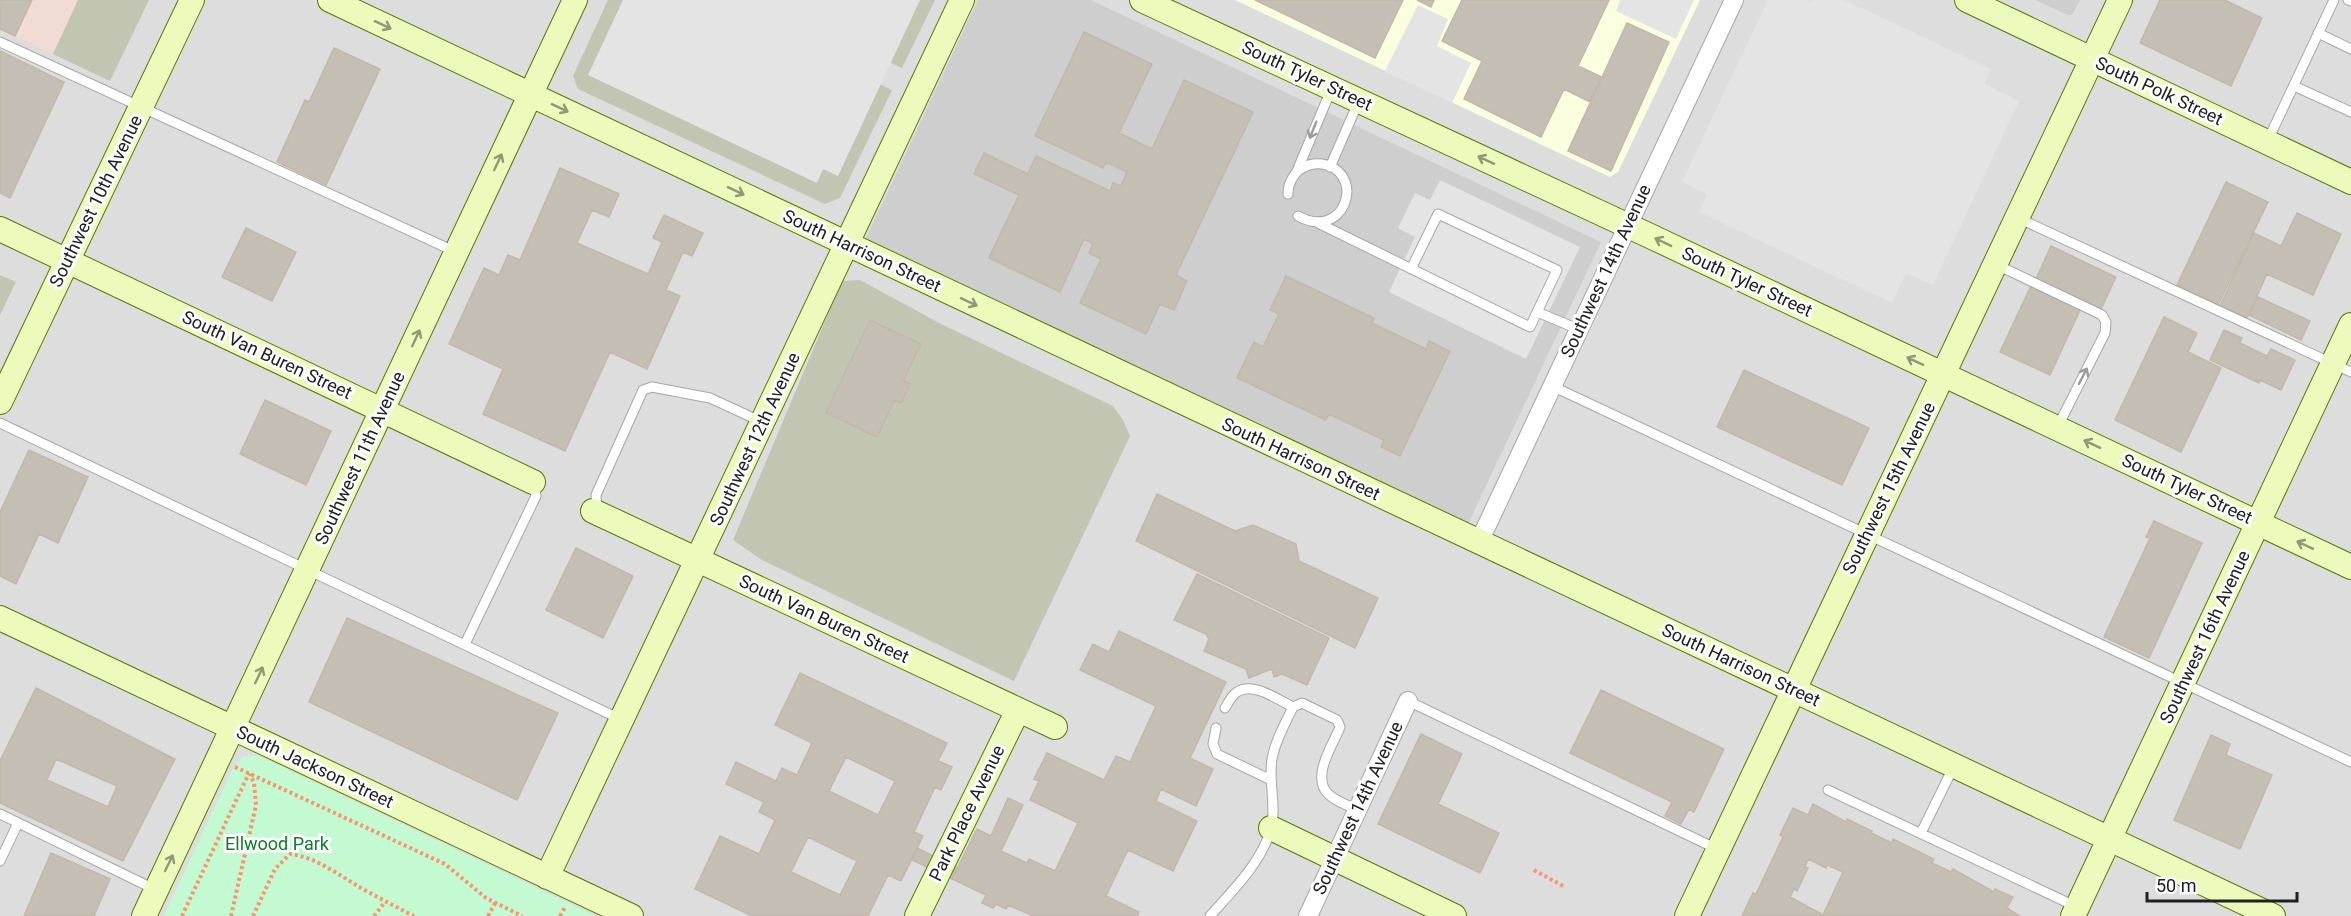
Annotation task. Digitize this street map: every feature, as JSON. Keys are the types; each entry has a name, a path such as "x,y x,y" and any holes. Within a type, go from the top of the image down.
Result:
{"main road":[{"name":"Southwest 10th Avenue","path":"0,402 192,0"},
{"name":"South Harrison Street","path":"330,0 2273,916"},
{"name":"Southwest 11th Avenue","path":"144,916 575,0"},
{"name":"Southwest 12th Avenue","path":"548,877 962,0"},
{"name":"South Tyler Street","path":"1142,0 1627,225 2351,567"},
{"name":"South Polk Street","path":"1967,0 2351,182"},
{"name":"Southwest 15th Avenue","path":"1686,916 2120,0"},
{"name":"South Van Buren Street","path":"0,229 533,482"},
{"name":"Southwest 16th Avenue","path":"2075,911 2259,523 2342,368 2351,325"},
{"name":"South Van Buren Street","path":"595,511 1056,727"},
{"name":"South Jackson Street","path":"0,618 631,916"},
{"name":"Park Place Avenue","path":"917,916 1018,710"},
{"path":"1271,828 1454,916"}],"street":[{"name":"Southwest 14th Avenue","path":"1479,542 1734,0"},
{"name":"Southwest 14th Avenue","path":"1308,916 1408,700"}],"lane":[{"path":"2267,142 2334,0"},
{"path":"2318,33 2351,49"},
{"path":"0,42 456,252"},
{"path":"2294,86 2351,112"},
{"path":"1288,194 1291,181 1332,88"},
{"path":"1330,167 1359,101"},
{"path":"1296,172 1314,164 1330,167 1340,174 1345,182 1346,201 1336,217 1318,223"},
{"path":"1298,216 1309,222 1318,223 1411,269 1530,327 1557,270 1438,214 1411,269"},
{"path":"2016,217 2342,368"},
{"path":"1995,263 2102,315 2106,322 2105,333 2057,428"},
{"path":"1537,312 1578,329"},
{"path":"1552,386 2351,762"},
{"path":"595,511 596,495 643,390 652,387 710,398 763,423"},
{"path":"0,423 622,720"},
{"path":"465,644 536,496 533,482"},
{"path":"1225,708 1236,692 1247,688 1293,707 1302,704 1337,720 1340,727 1321,779 1327,793 1358,810"},
{"path":"1408,700 1718,849"},
{"path":"1210,916 1248,872 1271,828 1274,812 1272,759 1293,707"},
{"path":"1216,728 1213,744 1217,754 1271,780"},
{"path":"1921,833 1954,765"},
{"path":"1828,790 1921,833 2075,911"},
{"path":"0,814 156,890"},
{"path":"0,861 18,823"}],"path":[{"path":"235,767 445,864 477,892 522,916"},
{"path":"182,916 249,774"},
{"path":"231,916 256,805 255,783 249,774"},
{"path":"253,916 275,869 290,854 302,855 315,861 385,902 414,916"},
{"path":"1534,870 1563,886"},
{"path":"374,916 385,902"},
{"path":"489,916 495,903"},
{"path":"560,916 565,907"}],"shaded area":[{"path":"0,0 2351,0 2351,916 0,916"},
{"path":"0,0 78,0 53,54 0,29"},
{"path":"78,0 149,0 110,81 53,54"},
{"path":"608,0 703,0 892,90 840,198 825,204 578,89 573,76"},
{"path":"623,0 920,0 838,176 823,169 817,183 588,75"},
{"path":"756,0 935,0 902,68"},
{"path":"978,0 1091,0 1601,242 1468,524 866,238"},
{"path":"1235,0 1700,0 1618,172 1610,177"},
{"path":"1620,0 1694,0 1676,39 1616,11"},
{"path":"1768,0 1806,0 1810,2 1811,0 1844,0 1991,69 1984,84 2019,101 1933,285 1906,273 1892,303 1699,212 1707,194 1682,182"},
{"path":"2035,0 2080,0 2072,15 2068,15"},
{"path":"1418,5 1448,19 1437,46 1471,63 1452,103 1385,71"},
{"path":"1440,180 1580,247 1526,359 1389,292 1415,237 1398,228 1415,193 1430,200"},
{"path":"0,275 16,282 0,315"},
{"path":"860,280 943,325 1113,406 1130,436 1014,681 762,560 733,540 842,281"}],"green space":[{"name":"Ellwood Park","path":"251,755 261,757 596,916 164,916 232,770 243,757"}],"building":[{"path":"0,0 32,0 15,36 0,29"},
{"path":"1255,0 1403,0 1375,58"},
{"path":"1417,0 1434,0 1431,7"},
{"path":"1462,0 1609,0 1578,66 1602,77 1590,102 1564,89 1541,137 1464,99 1482,61 1442,41"},
{"path":"2160,0 2225,0 2262,18 2231,86 2140,43"},
{"path":"1627,23 1669,42 1611,171 1568,151"},
{"path":"1084,32 1152,64 1119,133 1152,149 1184,80 1253,112 1176,275 1187,281 1174,310 1160,304 1146,334 1080,303 1101,259 1089,253 1093,244 1084,239 1060,292 989,258 1019,195 974,174 984,153 1028,174 1036,156 1110,191 1113,183 1121,186 1127,172 1106,162 1103,168 1035,136"},
{"path":"334,48 380,69 326,185 277,162 305,100 309,102"},
{"path":"0,51 64,82 10,198 0,193"},
{"path":"560,168 619,194 609,217 592,210 577,243 648,274 662,242 653,238 664,215 703,233 692,256 683,252 666,290 680,296 647,369 610,352 565,451 483,414 503,369 449,344 484,268 499,275 508,255 520,260"},
{"path":"2226,182 2268,202 2218,305 2177,285"},
{"path":"2297,213 2341,234 2313,295 2267,274 2247,318 2220,306 2254,233 2281,246"},
{"path":"246,228 296,252 272,301 222,277"},
{"path":"2051,246 2116,277 2101,309 2036,279"},
{"path":"1286,276 1374,318 1372,323 1426,349 1429,341 1450,351 1400,456 1381,447 1384,440 1329,414 1326,420 1237,378 1254,342 1263,347 1279,314 1270,310"},
{"path":"2031,286 2081,308 2050,375 2000,352"},
{"path":"2258,297 2310,321 2301,340 2249,315"},
{"path":"2164,317 2197,333 2188,352 2221,368 2181,452 2115,420"},
{"path":"870,320 921,344 903,381 910,384 901,403 894,400 877,437 826,413"},
{"path":"2224,330 2242,338 2240,343 2267,356 2271,349 2295,360 2281,390 2260,380 2259,383 2210,360"},
{"path":"1744,370 1869,428 1842,485 1717,427"},
{"path":"265,400 331,431 306,485 240,454"},
{"path":"29,450 88,477 58,543 39,534 16,584 0,576 0,512"},
{"path":"1157,494 1235,531 1253,525 1296,544 1299,561 1378,598 1355,648 1136,541"},
{"path":"2154,521 2202,543 2149,658 2104,637 2150,538 2146,537"},
{"path":"576,548 633,576 603,638 546,610"},
{"path":"1197,574 1329,638 1307,685 1282,674 1274,677 1272,669 1249,678 1246,669 1204,651 1209,639 1206,634 1174,620"},
{"path":"347,618 558,713 517,800 309,702"},
{"path":"1119,631 1226,682 1190,758 1213,769 1196,806 1161,789 1156,801 1197,821 1173,871 1128,850 1106,896 1139,912 1137,916 1033,916 1008,905 1006,909 996,904 993,908 982,903 986,895 952,879 977,829 991,836 1008,798 1023,805 1001,851 1027,863 1029,859 1055,871 1078,823 1030,800 1039,781 1034,779 1047,753 1104,780 1116,756 1130,762 1156,706 1080,670 1093,644 1109,652"},
{"path":"800,673 947,743 938,761 952,767 941,790 935,787 914,832 923,836 901,881 888,875 868,916 752,916 695,889 720,836 759,854 775,820 759,812 764,802 726,784 736,762 776,781 782,768 797,775 812,743 775,725","holes":["846,757 895,781 878,815 829,791","808,837 857,861 840,895 791,872"]},
{"path":"36,688 175,759 123,861 0,803 0,761","holes":["56,759 117,786 108,807 47,780"]},
{"path":"1601,690 1724,749 1694,812 1689,809 1681,824 1665,816 1672,802 1570,753"},
{"path":"1421,734 1462,754 1438,804 1499,833 1480,873 1378,824"},
{"path":"2211,735 2230,744 2226,755 2272,775 2240,849 2174,820"},
{"path":"1813,804 1846,822 1847,819 1872,831 1871,833 1892,843 1893,839 1934,859 1932,863 1951,872 1953,869 1994,892 1995,889 2013,897 2007,908 2020,916 1742,916 1753,893 1756,894 1783,837 1780,835 1793,808 1808,815","holes":["1808,859 1826,868 1827,865 1843,872 1823,915 1790,897 1794,889 1797,891 1808,868 1805,867"]},
{"path":"917,848 958,868 952,879 912,860"},
{"path":"51,853 110,879 94,916 24,916"}]}
